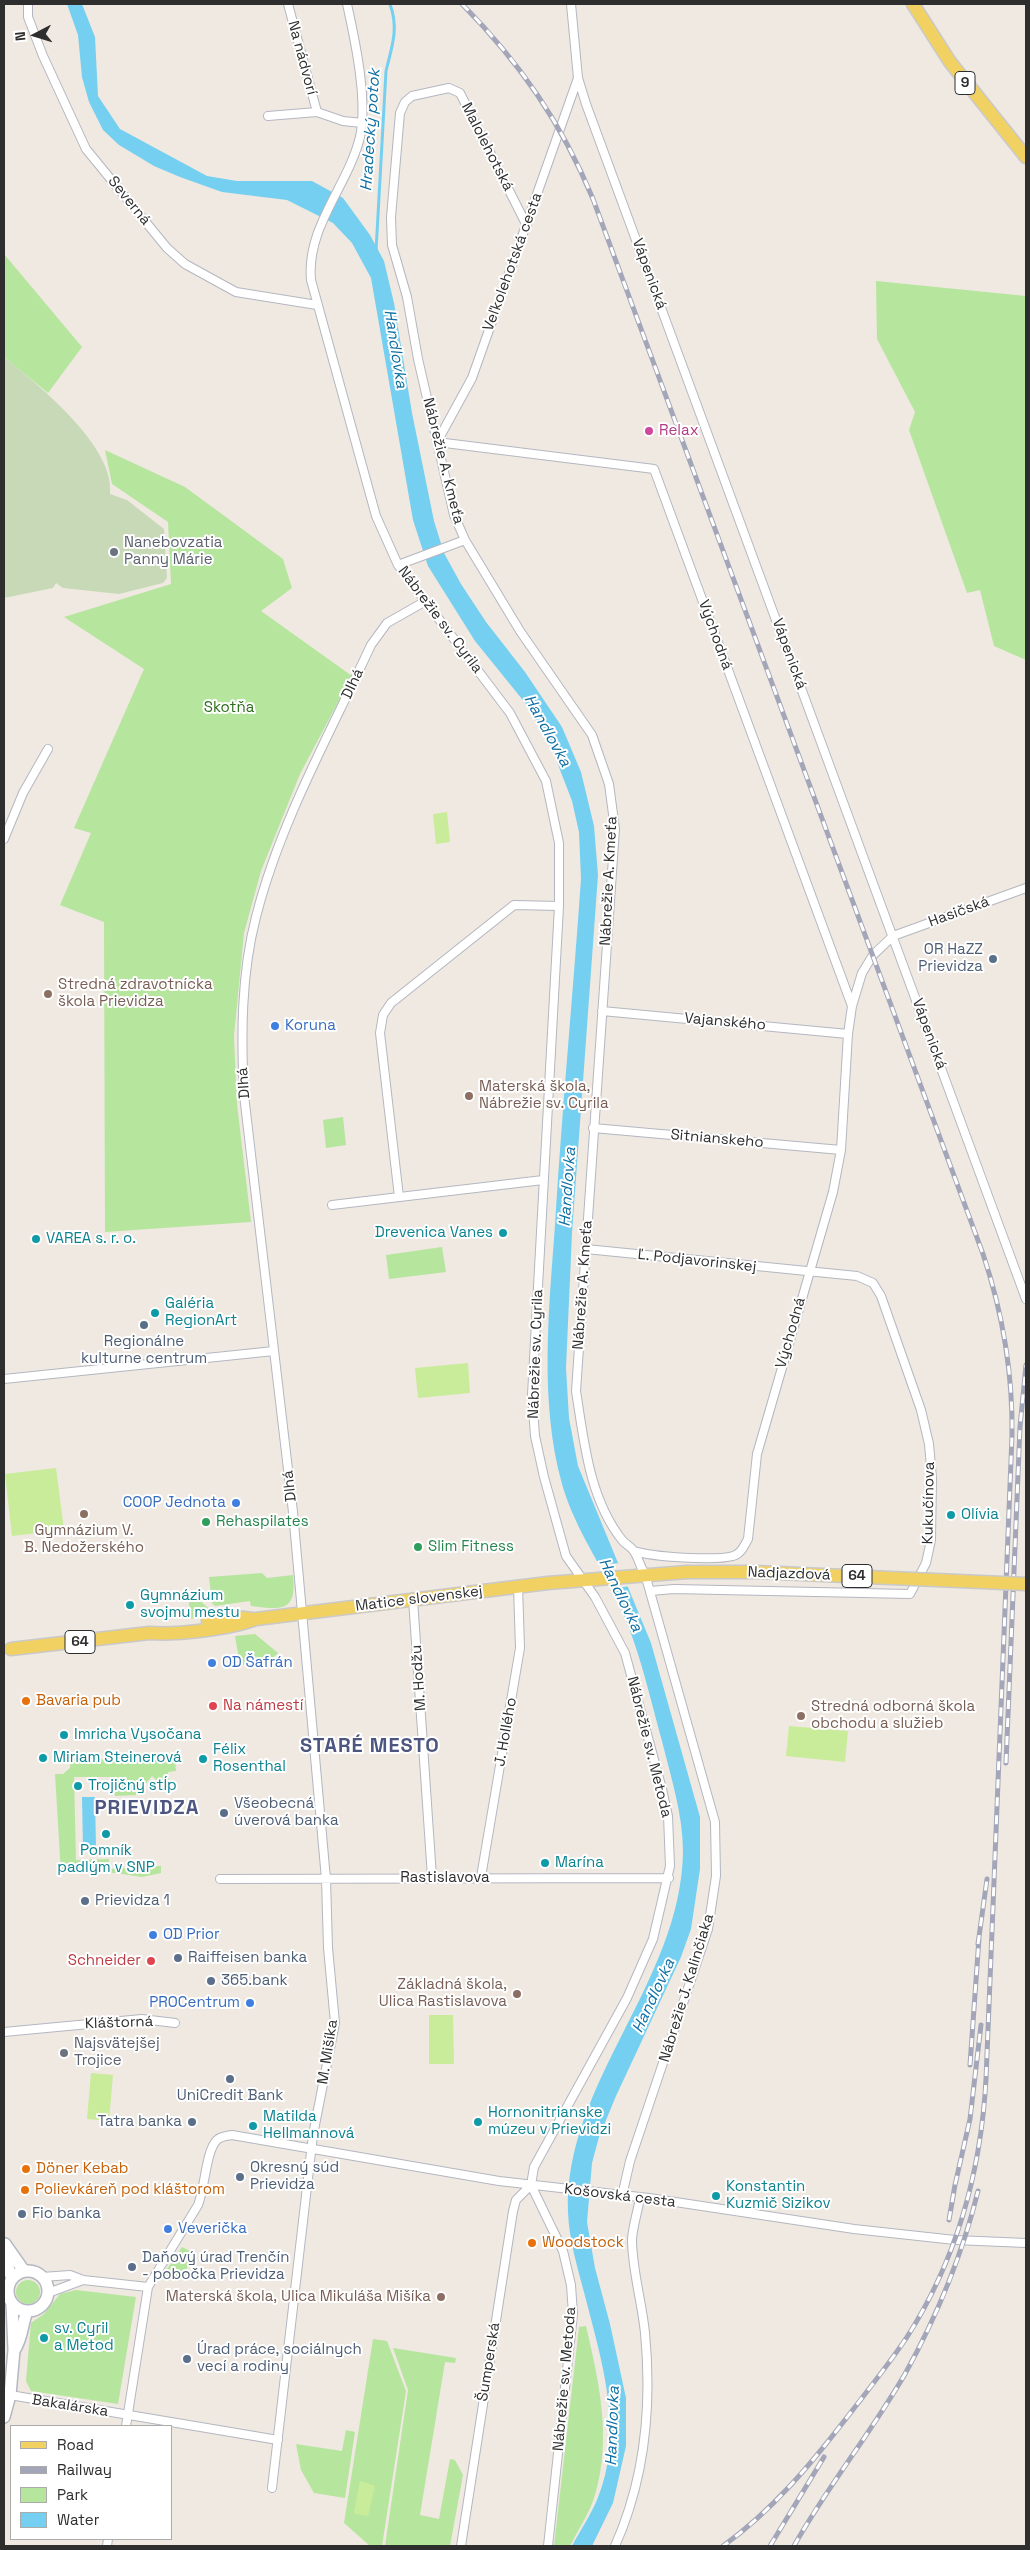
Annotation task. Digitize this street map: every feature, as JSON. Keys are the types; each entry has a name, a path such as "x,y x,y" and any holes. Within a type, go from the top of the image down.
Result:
{"main road":[{"name":"9","path":"913,4 950,62 1026,157"},
{"name":"Nadjazdová","path":"582,1579 673,1572 742,1572 1026,1584"},
{"name":"Matice slovenskej","path":"11,1649 149,1633 165,1634 232,1627 256,1619 582,1579"}],"street":[{"name":"Severná","path":"28,4 28,18 43,56 86,148 167,248 185,264 236,292 317,306"},
{"name":"Na nádvorí","path":"288,4 317,112"},
{"name":"Nábrežie sv. Cyrila","path":"347,4 357,57 362,123 356,149 315,239 310,265 317,306 376,516 398,565 424,602 510,713 546,781 559,843 558,906 532,1395 535,1436 544,1477 566,1556 582,1579"},
{"name":"Vápenická","path":"571,4 578,78 1026,1300"},
{"name":"Veľkolehotská cesta","path":"437,442 472,378 578,78"},
{"name":"Malolehotská","path":"405,102 412,96 449,88 460,93 527,226"},
{"name":"Nábrežie A. Kmeťa","path":"405,102 400,113 391,217 392,244 407,296 454,516 465,540 520,631 592,734 609,784 614,829 576,1391 588,1464 604,1510 622,1541 634,1551 638,1564 645,1574"},
{"name":"Na nádvorí","path":"268,116 317,112 343,121 362,123"},
{"name":"Východná","path":"437,442 654,469 852,1006"},
{"path":"398,565 465,540"},
{"name":"Dlhá","path":"301,1613 293,1512 244,1095 242,1037 245,988 255,919 282,834 371,645 386,623 424,602"},
{"path":"4,839 23,793 48,749"},
{"name":"Hasičská","path":"892,936 1026,888"},
{"path":"400,1197 380,1032 383,1015 391,1004 514,905 558,906"},
{"name":"Východná","path":"634,1551 648,1555 677,1557 734,1556 742,1550 748,1539 757,1454 808,1272 833,1192 841,1150 848,1034 852,1006 862,973 873,955 892,936"},
{"name":"Vajanského","path":"602,1011 848,1034"},
{"name":"Sitnianskeho","path":"593,1128 841,1150"},
{"path":"332,1205 543,1180"},
{"name":"Ľ. Podjavorinskej","path":"586,1249 808,1272"},
{"name":"Kukučínova","path":"650,1591 674,1589 910,1594 926,1563 931,1540 932,1478 929,1444 921,1410 881,1296 873,1283 857,1276 808,1272"},
{"path":"4,1380 274,1351"},
{"path":"673,1572 677,1557"},
{"name":"Nábrežie J. Kalinčiaka","path":"622,2196 630,2162 704,1942 714,1894 716,1859 716,1833 710,1801 645,1574"},
{"name":"Nábrežie sv. Metoda","path":"548,2546 573,2314 571,2285 563,2251 531,2185 534,2167 628,1998 653,1939 669,1878 668,1816 625,1653 605,1613 582,1579"},
{"name":"J. Hollého","path":"481,1877 520,1648 518,1586"},
{"name":"M. Hodžu","path":"413,1599 432,1877"},
{"name":"M. Mišíka","path":"272,2488 312,2149 336,2023 328,1948 326,1879 301,1613"},
{"name":"Rastislavova","path":"220,1879 432,1877 669,1878"},
{"name":"Kláštorná","path":"4,2032 142,2019 175,2024"},
{"name":"Košovská cesta","path":"148,2287 198,2205 204,2191 210,2148 216,2140 232,2135 531,2185 640,2197 861,2230 946,2239 1026,2243"},
{"name":"Šumperská","path":"461,2546 516,2200 531,2185"},
{"path":"615,2546 642,2458 648,2418 645,2332 632,2238 640,2197"},
{"path":"4,2246 24,2272"},
{"path":"4,2246 12,2279 8,2292 12,2304 14,2350 10,2395 4,2417"},
{"path":"12,2279 24,2272 35,2272 47,2284 48,2293 41,2306 27,2312 22,2325 21,2340 14,2350"},
{"path":"42,2277 70,2275 83,2280 148,2287 126,2425"},
{"path":"48,2293 62,2286 83,2280"},
{"path":"12,2304 27,2312"},
{"name":"Bakalárska","path":"10,2395 278,2440"}],"green space":[{"path":"4,254 82,347 48,393 4,357"},
{"path":"876,281 1026,296 1026,660 994,646 980,590 967,593 909,430 915,412 877,339"},
{"path":"4,357 54,400 88,437 101,457 109,476 110,494 127,500 164,529 167,578 163,583 119,594 63,588 56,583 53,588 4,598"},
{"name":"Skotňa","path":"105,450 185,487 283,559 292,588 261,611 352,676 300,774 261,871 244,933 234,1036 237,1104 251,1222 105,1232 104,922 60,905 91,833 74,828 144,669 64,617 171,584 168,522 112,484"},
{"path":"447,812 450,842 436,844 433,814"},
{"path":"343,1117 346,1145 326,1148 323,1120"},
{"path":"442,1247 446,1272 389,1279 386,1255"},
{"path":"468,1363 470,1393 418,1398 415,1368"},
{"path":"56,1468 64,1530 12,1536 5,1474"},
{"path":"262,1573 267,1578 293,1575 294,1587 290,1602 279,1608 251,1606 250,1601 215,1606 212,1603 209,1577"},
{"path":"193,1595 213,1612 191,1619 188,1596"},
{"path":"255,1634 278,1653 270,1661 240,1665 235,1636"},
{"path":"789,1726 848,1731 845,1762 786,1756"},
{"path":"71,1759 175,1760 176,1771 168,1772 169,1792 152,1776 137,1795 115,1796 114,1777 74,1777 76,1860 109,1859 109,1869 161,1866 161,1873 142,1877 116,1873 61,1873 55,1774 63,1774 70,1768"},
{"path":"429,2015 453,2015 454,2064 429,2064"},
{"path":"91,2073 113,2075 109,2121 87,2119"},
{"path":"182,2247 190,2251 186,2275 179,2281 163,2280 163,2275"},
{"path":"28,2280 33,2281 39,2287 39,2297 33,2303 28,2304 23,2303 17,2297 16,2292 17,2287 23,2281"},
{"path":"76,2290 136,2297 118,2404 31,2391 26,2381 31,2323 44,2314 60,2294"},
{"path":"586,2326 602,2410 603,2452 600,2474 593,2501 570,2546 554,2546 579,2327"},
{"path":"373,2339 387,2341 406,2391 382,2546 370,2546 344,2523"},
{"path":"393,2348 456,2358 455,2363 445,2362 420,2515 439,2519 450,2459 455,2460 463,2475 450,2546 385,2546 408,2390"},
{"path":"346,2430 355,2432 345,2498 314,2493 301,2470 296,2444 342,2451"},
{"path":"360,2481 375,2486 368,2516 355,2514 354,2511"}],"water":[{"name":"Handlovka","path":"67,4 82,4 95,37 98,96 120,129 207,176 237,181 312,181 343,198 370,235 384,261 394,303 412,413 434,521 444,553 461,584 486,622 525,672 562,727 581,772 594,826 598,875 572,1233 566,1368 569,1418 578,1466 651,1643 700,1817 700,1869 691,1929 681,1957 616,2096 599,2137 592,2163 587,2222 595,2268 610,2324 626,2398 626,2446 613,2503 592,2546 572,2546 597,2500 605,2475 609,2450 610,2424 604,2372 570,2233 568,2212 572,2165 584,2120 602,2076 645,1989 664,1945 677,1900 683,1852 676,1796 642,1666 630,1630 614,1593 572,1512 562,1484 550,1420 548,1355 550,1289 581,879 579,832 572,801 552,749 526,704 475,641 428,566 413,520 371,278 352,243 333,223 287,200 222,192 154,166 119,145 103,130 89,102 82,77 78,35"},
{"path":"82,1797 95,1797 96,1848 83,1849"}],"pier":[{"path":"621,1563 631,1586 609,1589 596,1565"}],"waterway":[{"name":"Hradecký potok","path":"376,251 386,71 394,30 393,13 390,4"}],"railway":[{"path":"462,4 502,49 537,95 567,144 593,199 983,1254 996,1299 1009,1367 1012,1436 986,2079 979,2147 972,2180 953,2245 940,2277 907,2337 871,2387 805,2469 775,2502 723,2546"},
{"path":"1006,1763 1020,1427 1026,1365"},
{"path":"978,1944 987,1879"},
{"path":"970,2065 979,1938"},
{"path":"949,2220 970,2119 981,2025"},
{"path":"794,2546 820,2503 892,2396 917,2352 948,2285 972,2215 978,2191"},
{"path":"770,2546 824,2457"}],"place":[{"name":"Relax","path":"649,431"},
{"name":"Nanebovzatia Panny Márie","path":"114,552"},
{"name":"OR HaZZ Prievidza","path":"993,959"},
{"name":"Stredná zdravotnícka škola Prievidza","path":"48,994"},
{"name":"Koruna","path":"275,1026"},
{"name":"Materská škola, Nábrežie sv. Cyrila","path":"469,1096"},
{"name":"Drevenica Vanes","path":"503,1233"},
{"name":"VAREA s. r. o.","path":"36,1239"},
{"name":"Galéria RegionArt","path":"155,1313"},
{"name":"Regionálne kulturne centrum","path":"144,1325"},
{"name":"COOP Jednota","path":"236,1503"},
{"name":"Gymnázium V. B. Nedožerského","path":"84,1514"},
{"name":"Olívia","path":"951,1515"},
{"name":"Rehaspilates","path":"206,1522"},
{"name":"Slim Fitness","path":"418,1547"},
{"name":"Gymnázium svojmu mestu","path":"130,1605"},
{"name":"OD Šafrán","path":"212,1663"},
{"name":"Bavaria pub","path":"26,1701"},
{"name":"Na námestí","path":"213,1706"},
{"name":"Stredná odborná škola obchodu a služieb","path":"801,1716"},
{"name":"Imricha Vysočana","path":"64,1735"},
{"name":"Miriam Steinerová","path":"43,1758"},
{"name":"Félix Rosenthal","path":"203,1759"},
{"name":"Trojičný stĺp","path":"78,1786"},
{"name":"Všeobecná úverová banka","path":"224,1813"},
{"name":"Pomník padlým v SNP","path":"106,1834"},
{"name":"Marína","path":"545,1863"},
{"name":"Prievidza 1","path":"85,1901"},
{"name":"OD Prior","path":"153,1935"},
{"name":"Raiffeisen banka","path":"178,1958"},
{"name":"Schneider","path":"151,1961"},
{"name":"365.bank","path":"211,1981"},
{"name":"Základná škola, Ulica Rastislavova","path":"517,1994"},
{"name":"PROCentrum","path":"250,2003"},
{"name":"Najsvätejšej Trojice","path":"64,2053"},
{"name":"UniCredit Bank","path":"230,2079"},
{"name":"Tatra banka","path":"192,2122"},
{"name":"Hornonitrianske múzeu v Prievidzi","path":"478,2122"},
{"name":"Matilda Hellmannová","path":"253,2126"},
{"name":"Döner Kebab","path":"26,2169"},
{"name":"Okresný súd Prievidza","path":"240,2177"},
{"name":"Polievkáreň pod kláštorom","path":"25,2190"},
{"name":"Konstantin Kuzmič Sizikov","path":"716,2196"},
{"name":"Fio banka","path":"22,2214"},
{"name":"Veverička","path":"168,2229"},
{"name":"Woodstock","path":"532,2243"},
{"name":"Daňový úrad Trenčín - pobočka Prievidza","path":"132,2267"},
{"name":"Materská škola, Ulica Mikuláša Mišíka","path":"441,2297"},
{"name":"sv. Cyril a Metod","path":"44,2338"},
{"name":"Úrad práce, sociálnych vecí a rodiny","path":"187,2359"}],"district":[{"name":"STARÉ MESTO","path":"370,1747"},
{"name":"PRIEVIDZA","path":"147,1809"}]}
